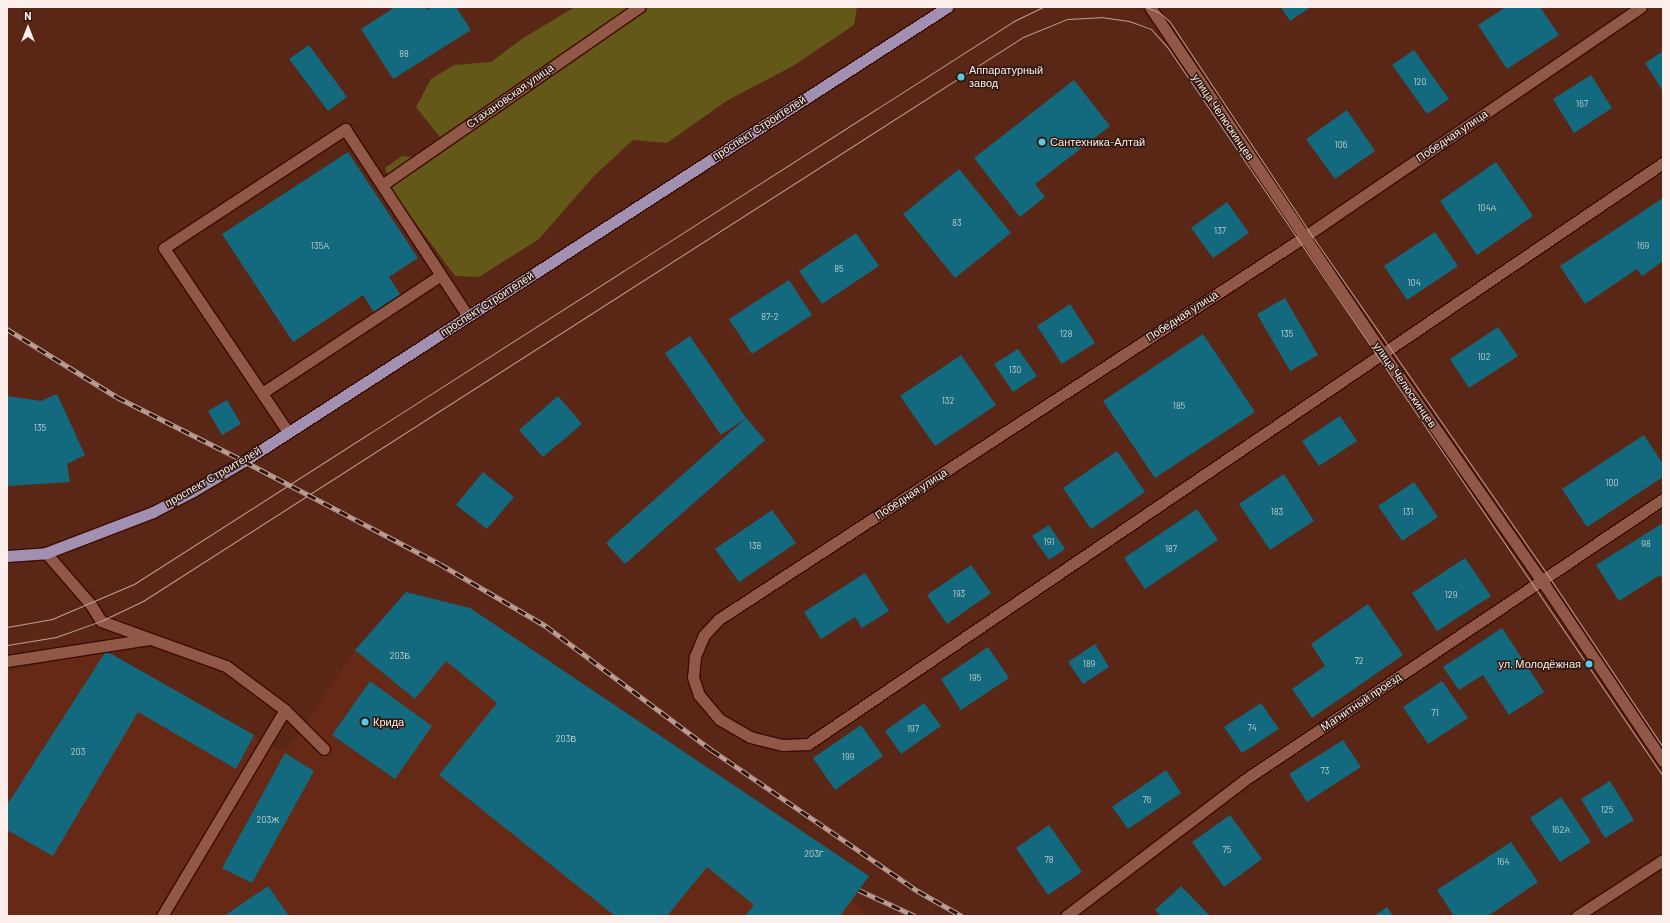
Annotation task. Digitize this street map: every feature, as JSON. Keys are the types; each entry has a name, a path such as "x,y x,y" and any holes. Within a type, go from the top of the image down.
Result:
{"main road":[{"name":"проспект Строителей","path":"7,556 46,553 153,512 193,491 288,432 947,7"}],"street":[{"name":"Стахановская улица","path":"382,185 639,7"},
{"name":"улица Челюскинцев","path":"1150,7 1382,352 1542,581 1663,761"},
{"name":"Победная улица","path":"1382,352 808,744 782,745 750,737 719,719 699,695 693,677 695,656 704,635 719,619 1304,236 1641,7"},
{"path":"288,432 164,248 344,129 468,316"},
{"path":"1382,352 1663,163"},
{"path":"262,393 441,274"},
{"name":"Магнитный проезд","path":"1066,916 1243,781 1663,499"},
{"path":"46,553 91,605 101,622 226,666 285,710 324,749"},
{"path":"7,661 150,639"},
{"path":"162,916 285,710"},
{"path":"1577,916 1663,860"}],"shaded area":[{"path":"575,7 857,7 854,25 793,66 728,100 667,143 633,140 594,176 539,239 479,277 455,276 394,194 385,168 402,156 432,158 446,145 416,107 431,79 454,65 491,62 523,38"},
{"path":"406,592 470,608 869,876 852,901 870,916 7,916 7,671 106,651 285,753 355,650"}],"building":[{"path":"395,7 426,7 428,10 433,7 456,7 471,30 393,79 361,29"},
{"path":"1281,7 1311,7 1290,21"},
{"path":"1506,7 1540,7 1559,35 1507,69 1478,25"},
{"path":"309,45 347,97 328,111 289,59"},
{"path":"1414,50 1449,99 1427,114 1392,65"},
{"path":"1663,51 1663,91 1645,63"},
{"path":"1591,75 1612,108 1574,133 1553,99"},
{"name":"Сантехника-Алтай","path":"1074,80 1110,126 1035,184 1045,197 1020,217 974,158"},
{"path":"1347,110 1375,151 1335,179 1306,139"},
{"path":"348,152 418,258 389,277 402,297 375,314 363,295 293,342 222,234"},
{"path":"1496,162 1533,216 1477,255 1440,201"},
{"path":"959,169 1011,233 955,278 903,214"},
{"path":"1663,198 1663,261 1642,276 1637,269 1585,304 1560,266"},
{"path":"1227,202 1249,233 1213,258 1191,228"},
{"path":"1435,232 1458,266 1407,300 1384,266"},
{"path":"856,233 879,266 822,304 799,271"},
{"path":"789,280 812,315 752,354 729,319"},
{"path":"1285,298 1318,355 1290,371 1257,314"},
{"path":"1070,304 1095,343 1062,364 1037,326"},
{"path":"1498,327 1518,356 1469,388 1450,359"},
{"path":"1203,334 1255,412 1155,478 1103,401"},
{"path":"690,336 746,418 721,435 665,353"},
{"path":"1018,349 1037,376 1013,392 994,364"},
{"path":"961,355 996,405 935,446 900,396"},
{"path":"57,394 85,455 67,464 70,482 7,486 7,396 41,401"},
{"path":"558,396 582,424 543,457 519,430"},
{"path":"227,400 241,424 222,435 208,411"},
{"path":"1340,416 1357,441 1319,466 1302,441"},
{"path":"746,418 765,440 625,564 606,543"},
{"path":"1644,435 1663,464 1663,477 1587,527 1562,489"},
{"path":"1117,451 1145,492 1091,529 1063,488"},
{"path":"483,472 514,497 487,529 456,505"},
{"path":"1284,474 1314,521 1270,550 1239,504"},
{"path":"1414,482 1438,517 1402,541 1378,506"},
{"path":"1197,509 1218,540 1145,589 1124,558"},
{"path":"772,510 796,543 739,582 715,549"},
{"path":"1663,523 1663,579 1660,575 1619,601 1596,565"},
{"path":"1049,525 1065,549 1049,560 1032,536"},
{"path":"1465,558 1491,596 1437,631 1412,593"},
{"path":"971,565 991,593 947,624 927,595"},
{"path":"865,573 889,611 862,628 855,617 821,639 804,612"},
{"path":"406,592 470,608 869,876 840,916 745,916 754,905 707,867 667,916 615,916 439,775 497,703 446,661 415,699 355,650"},
{"path":"1368,604 1403,655 1312,718 1292,689 1325,666 1311,644"},
{"path":"1502,628 1544,692 1509,715 1483,675 1459,690 1443,667"},
{"path":"1095,644 1109,667 1083,684 1068,662"},
{"path":"988,647 1009,678 961,710 941,679"},
{"path":"106,651 254,735 236,769 138,712 53,856 7,830 7,805"},
{"path":"370,681 432,726 395,779 332,735"},
{"path":"1442,681 1468,718 1428,744 1403,707"},
{"path":"924,703 941,726 901,754 885,731"},
{"path":"1261,703 1279,729 1242,753 1224,727"},
{"path":"861,725 883,756 835,790 813,758"},
{"path":"1343,740 1361,767 1307,802 1289,774"},
{"path":"285,753 314,771 252,883 222,868"},
{"path":"1166,770 1181,793 1128,829 1112,807"},
{"path":"1610,781 1634,820 1605,838 1581,799"},
{"path":"1561,797 1591,842 1560,862 1530,818"},
{"path":"1230,815 1262,859 1224,887 1192,842"},
{"path":"1049,825 1082,872 1048,895 1016,848"},
{"path":"1511,842 1538,882 1488,916 1454,916 1437,890"},
{"path":"268,886 289,916 224,916"},
{"path":"1181,886 1210,916 1161,916 1155,910"},
{"path":"1387,907 1393,916 1374,916"}],"tram line":[{"path":"7,627 52,619 134,584 1014,21 1043,7"},
{"path":"1146,7 1160,13 1170,22 1310,233 1549,577 1663,747"},
{"path":"7,645 56,637 101,621 143,601 1023,37 1067,19 1101,17 1129,21 1151,29 1168,48 1663,776"}],"railway":[{"path":"7,329 117,397 244,461 440,564 546,626 712,750 918,891 962,916"},
{"path":"859,890 915,916"}],"place":[{"name":"Аппаратурный завод","path":"961,77"},
{"name":"Сантехника-Алтай","path":"1042,142"},
{"name":"ул. Молодёжная","path":"1589,664"},
{"name":"Крида","path":"365,722"}]}
